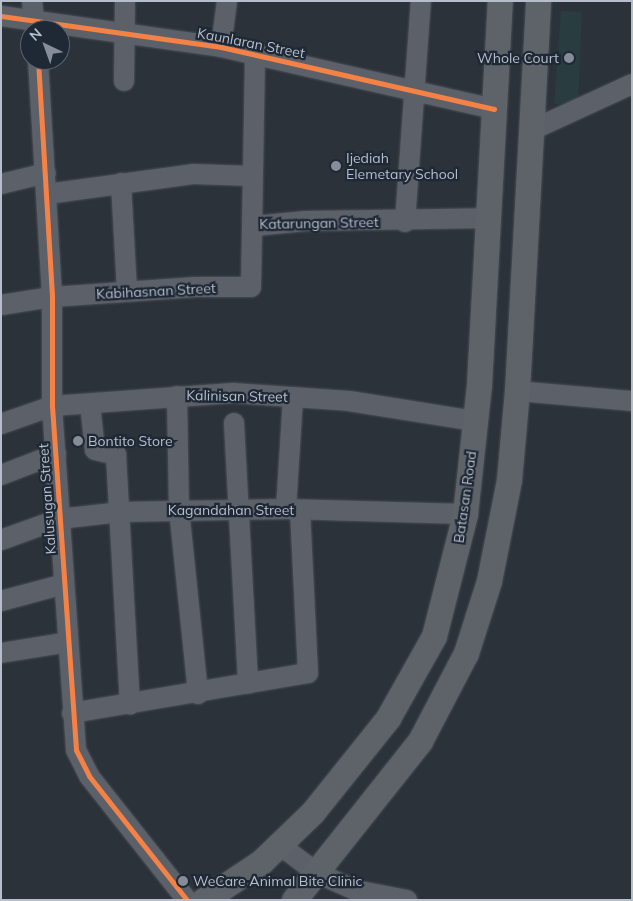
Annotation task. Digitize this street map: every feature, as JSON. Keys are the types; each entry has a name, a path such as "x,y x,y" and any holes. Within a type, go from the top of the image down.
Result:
{"main road":[{"name":"Batasan Road","path":"204,900 261,862 281,846 312,813 388,718 414,676 434,636 464,514 475,421 489,218 500,1"},
{"path":"294,900 420,741 466,653 500,537 518,391 538,1"},
{"path":"235,900 261,862"}],"street":[{"path":"124,81 125,1"},
{"path":"221,47 227,1"},
{"path":"405,222 421,1"},
{"name":"Kaunlaran Street","path":"1,16 33,17 221,47 415,93 494,109"},
{"name":"Katarungan Street","path":"255,55 252,176 254,226 306,221 405,222 489,218"},
{"name":"Kalusugan Street","path":"39,70 52,296 52,406 76,750 89,776 187,900"},
{"path":"530,131 632,84"},
{"path":"1,184 46,173"},
{"path":"47,194 193,174 252,176"},
{"path":"122,183 127,292"},
{"name":"Kabihasnan Street","path":"1,305 52,296 251,287 254,226"},
{"path":"518,391 632,401"},
{"name":"Kalinisan Street","path":"1,424 52,406 233,393 349,401 475,421"},
{"path":"177,396 179,509 198,694"},
{"path":"72,713 198,694 308,673 293,510 293,397"},
{"path":"90,404 95,450 116,455 130,705"},
{"path":"234,423 248,684"},
{"path":"1,475 56,454"},
{"name":"Kagandahan Street","path":"1,540 59,520 120,512 179,509 464,514"},
{"path":"1,601 64,584"},
{"path":"1,653 68,642"},
{"path":"281,846 351,895 407,900"}],"green space":[{"name":"Whole Court","path":"561,11 582,12 578,105 554,104"}],"cycle path":[{"path":"1,16 221,47 494,109"},
{"path":"39,70 52,297 52,406 76,750 89,776 187,900"}],"place":[{"name":"Whole Court","path":"569,58"},
{"name":"Ijediah Elemetary School","path":"336,166"},
{"name":"Bontito Store","path":"78,441"},
{"name":"WeCare Animal Bite Clinic","path":"183,881"}]}
